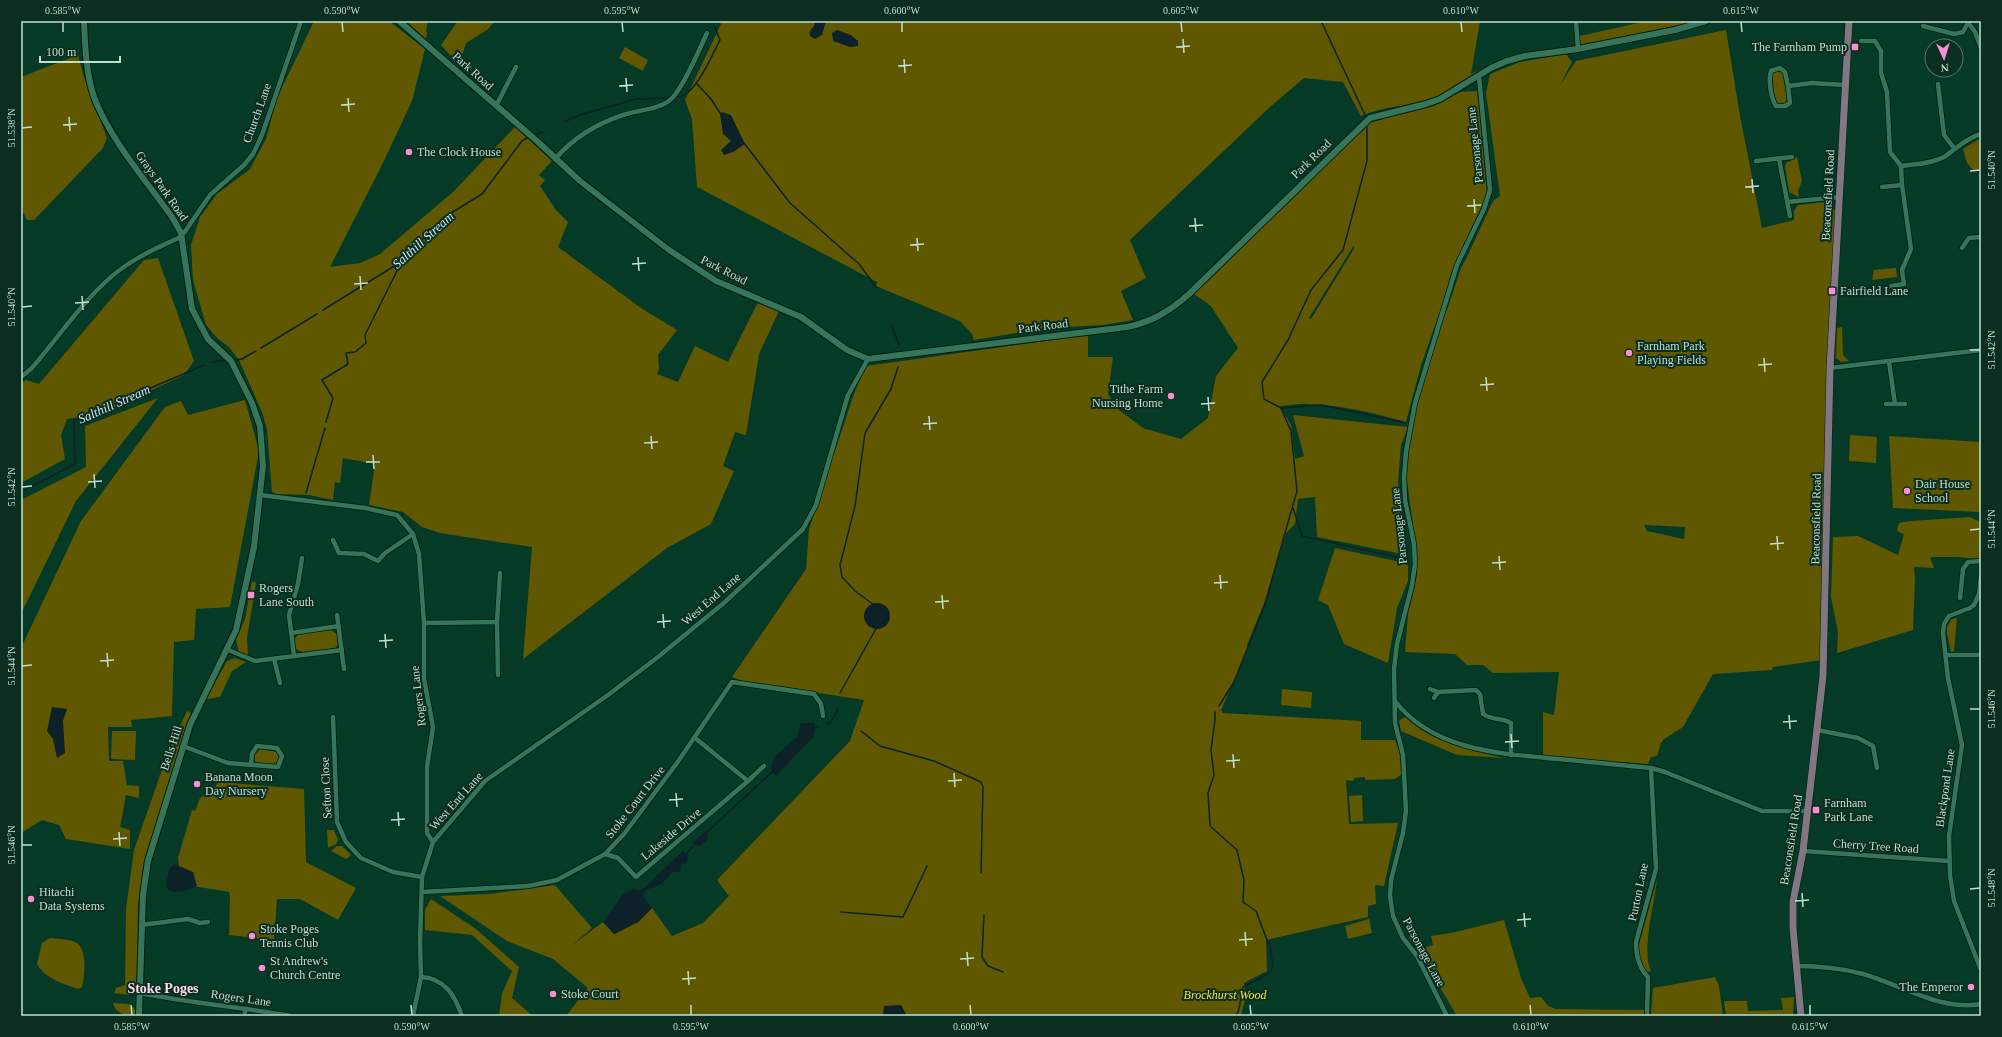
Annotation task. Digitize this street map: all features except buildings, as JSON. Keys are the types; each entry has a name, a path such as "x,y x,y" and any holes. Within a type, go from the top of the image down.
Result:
{"main road":[{"name":"Grays Park Road","path":"84,21 89,77 94,96 106,124 172,217 181,235 189,294 194,315 208,339 231,361 252,403 260,426 263,455 260,496"},
{"name":"Park Road","path":"399,21 536,141 554,159 691,265 716,281 801,317 847,350 868,359 1127,327 1152,320 1171,309 1189,294 1370,118 1440,99 1507,61 1525,56 1578,49 1674,30 1706,21"},
{"name":"Beaconsfield Road","path":"1801,1016 1793,928 1793,902 1802,851 1823,676 1830,368 1849,21"},
{"name":"Bells Hill","path":"139,1016 141,925 148,861 190,725 236,630 254,547 260,496"}],"street":[{"name":"Church Lane","path":"181,235 189,228 210,195 244,165 253,154 262,135 301,21"},
{"path":"1576,21 1578,49"},
{"path":"1923,26 1954,34 1963,32 1968,21"},
{"path":"1968,21 1975,32 1981,48"},
{"path":"554,159 569,143 603,123 624,114 657,106 670,101 679,90 708,33"},
{"path":"1861,41 1875,41 1879,37"},
{"path":"1875,41 1881,51 1881,73 1887,92 1890,152 1901,166 1902,185 1911,250 1902,270 1904,284 1891,286"},
{"path":"496,106 516,67"},
{"path":"1780,68 1785,72 1788,86 1790,103 1784,106 1776,106 1773,101 1769,75 1771,71 1780,68"},
{"name":"Parsonage Lane","path":"1447,1016 1417,956 1403,938 1392,909 1390,880 1403,833 1406,811 1403,755 1395,723 1394,669 1397,644 1412,585 1415,564 1414,544 1405,500 1404,477 1408,438 1415,403 1457,265 1484,209 1490,190 1479,77"},
{"path":"1788,86 1812,83 1845,85"},
{"path":"1938,84 1944,135 1954,148"},
{"path":"1901,166 1932,162 1944,156 1974,136 1981,134"},
{"path":"1756,161 1792,157"},
{"path":"1779,158 1790,216"},
{"path":"1882,187 1902,185"},
{"path":"1787,202 1839,197"},
{"path":"21,377 31,369 99,289 121,269 155,248 181,235"},
{"path":"1962,248 1969,238 1981,237"},
{"path":"1830,368 1981,350"},
{"name":"West End Lane","path":"433,842 485,781 608,695 658,657 725,602 803,529 816,505 848,395 868,359"},
{"path":"1889,362 1895,404"},
{"path":"1886,404 1905,404"},
{"name":"Rogers Lane","path":"260,496 345,506 396,515 414,534 419,554 424,623 424,680 433,727 427,767 427,833 433,842"},
{"path":"333,540 339,553 364,554 378,561 385,553 414,534"},
{"path":"294,656 290,615 298,584 302,558"},
{"path":"1960,598 1963,569 1968,562 1981,561"},
{"path":"498,675 497,622 500,573"},
{"name":"Blackpond Lane","path":"1981,576 1979,594 1974,605 1949,616 1944,624 1943,633 1948,678 1962,745 1949,836 1948,861 1954,901 1981,970"},
{"path":"338,615 344,668"},
{"path":"424,623 497,622"},
{"path":"291,633 339,626"},
{"path":"226,649 255,661 342,650"},
{"path":"1945,655 1981,655"},
{"path":"274,659 280,683"},
{"name":"Stoke Court Drive","path":"422,892 528,886 550,882 581,868 605,854 624,834 695,738 732,682 814,694 822,707"},
{"path":"1430,689 1438,692 1476,690 1480,694 1483,714 1490,719 1507,720 1511,723 1511,755"},
{"path":"1434,698 1438,692"},
{"path":"1395,701 1402,710 1425,729 1478,750 1511,755 1651,768 1665,772 1757,810 1807,811"},
{"path":"823,716 822,707 828,708"},
{"name":"Sefton Close","path":"333,717 338,822 346,842 361,858 393,872 422,877"},
{"path":"1817,730 1858,738 1873,746 1877,768"},
{"path":"695,738 748,781"},
{"path":"183,746 228,763 278,767 282,756 277,748 257,746 252,754 251,764"},
{"name":"Lakeside Drive","path":"605,854 618,858 636,877 764,766"},
{"name":"Purton Lane","path":"1647,1016 1648,977 1642,971 1636,953 1636,942 1656,869 1651,768"},
{"path":"413,1016 421,977 422,877 433,842"},
{"name":"Cherry Tree Road","path":"1802,851 1948,861"},
{"path":"141,925 188,919 200,923 208,922"},
{"path":"1796,966 1824,966 1863,974 1944,1004 1960,1006 1981,1004"},
{"path":"421,977 430,978 441,982 456,1000 462,1016"},
{"name":"Rogers Lane","path":"140,993 183,1001 291,1016"},
{"path":"244,1016 246,1009"}],"green space":[{"path":"314,21 389,21 425,49 412,101 382,165 330,267 360,263 380,254 453,192 515,127 552,161 539,175 545,180 540,186 556,210 568,222 558,247 641,308 677,330 658,355 659,369 657,374 678,382 695,346 728,362 758,302 779,311 759,354 746,435 735,432 723,466 734,471 711,524 667,548 523,659 532,547 440,533 422,527 403,512 369,505 375,464 343,458 340,483 335,482 333,500 309,495 277,494 272,492 267,429 262,412 239,360 229,347 217,338 206,325 193,280 191,245 200,217 217,194 250,169 266,139 277,98"},
{"path":"406,21 428,21 426,39"},
{"path":"458,21 495,21 487,30 466,43 459,65 441,45"},
{"path":"719,21 1480,21 1471,74 1486,67 1438,96 1421,102 1376,111 1361,116 1343,82 1304,78 1270,107 1130,240 1146,278 1121,291 1133,320 1103,325 1046,328 974,340 972,334 960,321 876,286 877,282 697,187 692,119 685,100 721,24"},
{"path":"1647,21 1697,21 1584,46 1580,43 1580,36"},
{"name":"Farnham Park Playing Fields","path":"1726,30 1740,116 1762,228 1794,220 1794,211 1798,205 1826,202 1831,210 1836,209 1821,660 1773,667 1772,670 1713,674 1683,727 1664,739 1661,743 1657,756 1651,757 1648,764 1543,756 1543,712 1554,715 1559,672 1493,673 1483,665 1467,665 1455,654 1405,652 1408,614 1417,576 1417,554 1407,481 1407,453 1417,402 1437,332 1448,307 1461,268 1493,201 1500,196 1486,93 1490,74 1520,62 1566,54 1572,62 1560,85 1576,61","holes":["1644,525 1685,527 1684,539 1647,531"]},
{"path":"625,47 648,60 643,71 619,58"},
{"path":"78,55 84,77 107,138 103,148 34,220 27,220 23,212 21,214 21,77"},
{"path":"1779,70 1783,74 1787,100 1783,105 1778,105 1775,102 1772,76 1773,72"},
{"name":"Brockhurst Wood","path":"1477,91 1487,194 1451,273 1443,303 1421,365 1406,422 1333,406 1305,404 1280,406 1291,425 1295,459 1304,456 1293,415 1408,427 1401,445 1398,482 1408,564 1408,581 1397,608 1388,663 1344,644 1328,605 1318,600 1335,548 1400,562 1402,554 1317,537 1315,497 1298,499 1295,524 1286,533 1267,596 1247,645 1248,649 1221,710 1223,713 1361,721 1361,740 1395,740 1399,750 1402,774 1395,779 1365,780 1365,777 1355,778 1353,781 1346,780 1349,824 1398,823 1384,886 1375,885 1376,904 1368,906 1368,917 1266,940 1267,971 1244,983 1246,995 1241,1016 566,1016 588,988 553,959 507,941 440,896 490,894 555,885 592,928 571,946 603,922 615,934 638,922 652,908 672,936 703,923 729,896 717,880 850,741 864,700 743,681 732,677 806,569 809,529 831,457 836,448 854,394 866,366 1088,335 1088,357 1113,357 1108,394 1119,410 1143,428 1181,439 1208,418 1216,376 1238,348 1211,306 1194,294 1362,129 1372,122 1381,120 1388,115 1431,107 1460,92","holes":["1354,245 1354,249 1311,319 1309,318"]},
{"path":"1981,138 1981,170 1973,170 1967,163 1963,149"},
{"path":"1797,157 1802,181 1798,191 1799,197 1789,192 1785,166 1787,162 1791,161 1790,158"},
{"path":"158,258 194,361 184,375 103,413 67,419 61,435 65,459 21,483 21,383 26,380 39,384 144,260"},
{"path":"1896,268 1897,277 1872,280 1874,270"},
{"path":"1842,327 1843,355 1849,361 1841,362 1836,358 1837,328"},
{"path":"158,398 76,501 21,614 21,500 86,467 85,426"},
{"path":"245,400 259,451 230,607 196,609 194,640 174,642 172,716 131,720 132,727 108,727 109,761 123,761 127,785 139,786 139,798 126,795 120,827 130,830 130,849 66,839 59,825 42,820 21,833 21,648 81,521 165,407 181,401 188,415"},
{"path":"1850,435 1877,437 1876,463 1849,461"},
{"path":"1889,436 1981,442 1981,512 1893,508"},
{"path":"1970,517 1981,522 1980,559 1930,557 1934,568 1914,567 1913,630 1837,653 1838,632 1831,597 1833,537 1858,536 1898,555 1904,534 1897,531 1899,523"},
{"path":"252,581 256,583 247,638 248,656 239,652 236,640 245,619"},
{"path":"1957,617 1954,651 1951,652 1947,627 1951,620"},
{"path":"331,630 338,635 339,642 335,649 304,653 296,649 294,639 299,634"},
{"path":"235,658 246,662 232,671 220,697 206,699 227,661"},
{"path":"1282,689 1312,692 1311,708 1281,705"},
{"path":"187,711 191,713 144,861 138,905 136,992 130,995 114,993 116,988 125,985 126,909 134,850 170,747"},
{"path":"1405,717 1415,726 1439,739 1465,748 1504,758 1457,755 1401,731 1399,721"},
{"path":"112,731 136,731 135,760 111,759"},
{"path":"260,749 277,752 279,758 276,764 258,764 255,761 254,755"},
{"path":"219,782 304,789 306,862 356,888 338,920 300,899 277,899 274,940 229,935 229,892 181,884 178,858 192,810 195,811 200,798"},
{"path":"1362,795 1363,821 1351,822 1349,796"},
{"path":"327,830 334,830 338,840 336,844 328,848"},
{"path":"337,846 342,846 351,855 346,859 331,851"},
{"path":"1657,879 1647,951 1651,971 1645,973 1637,952"},
{"path":"431,899 476,929 519,967 512,998 533,1016 499,1016 502,994 512,971 472,935 425,930 425,910"},
{"path":"1369,919 1372,933 1348,939 1345,926"},
{"path":"1504,920 1521,978 1530,998 1541,997 1548,1006 1556,1009 1645,1010 1644,1016 1457,1016 1417,950 1433,945 1431,936 1451,933"},
{"path":"50,938 72,941 78,944 81,948 84,958 84,977 82,987 78,989 55,980 45,973 37,964 42,943"},
{"path":"1715,977 1719,986 1723,1016 1651,1016 1653,988"},
{"path":"1794,997 1793,1016 1726,1016 1724,1001 1747,1001 1748,1011 1783,1010 1781,998"},
{"path":"113,1003 129,1004 135,1009 135,1016 118,1012"}],"water":[{"path":"815,21 826,21 822,35 815,39 810,36 810,30 814,26"},
{"path":"837,30 851,35 858,41 858,46 850,47 833,41 832,33"},
{"path":"722,112 731,115 745,144 733,152 724,155 721,150 731,141 723,134 720,114"},
{"path":"877,603 886,607 890,616 886,625 877,629 868,625 864,616 868,607"},
{"path":"52,707 67,709 63,721 65,753 57,758 53,739 47,731"},
{"path":"801,723 815,723 814,736 776,776 771,769 773,758 797,737"},
{"path":"707,830 708,840 700,846 692,843"},
{"path":"683,851 689,856 686,863 681,864 680,872 672,872 661,884 648,889 644,893 643,896 652,908 638,922 614,934 603,922 623,894 634,889 637,891 644,888"},
{"path":"174,864 193,872 197,886 188,890 177,892 168,890 166,886 167,880 170,868"},
{"path":"901,1005 907,1016 883,1015 884,1006"}],"waterway":[{"path":"1321,21 1366,117"},
{"name":"Salthill Stream","path":"678,97 685,95 697,82 713,55 720,40 714,25"},
{"path":"697,84 711,99 722,116"},
{"name":"Salthill Stream","path":"564,122 580,115 636,99 667,98"},
{"path":"1219,706 1234,682 1264,607 1297,491 1291,431 1281,408 1264,399 1262,382 1288,340 1311,290 1343,250 1367,161 1367,127"},
{"name":"Salthill Stream","path":"537,134 542,132"},
{"name":"Salthill Stream","path":"323,310 401,262 443,218 482,194 522,141 527,138"},
{"path":"744,143 790,203 859,264 876,287"},
{"path":"326,422 333,398 322,380 348,364 346,353 355,352 366,343 365,335 401,263"},
{"name":"Salthill Stream","path":"261,348 317,314"},
{"path":"892,326 899,345"},
{"name":"Salthill Stream","path":"235,360 242,359 256,351"},
{"name":"Salthill Stream","path":"213,362 224,360"},
{"name":"Salthill Stream","path":"21,492 75,464 74,421 204,365"},
{"path":"874,605 855,591 842,577 840,565 855,506 865,433 891,389 898,367"},
{"path":"1281,408 1321,405 1403,422"},
{"path":"306,493 325,428"},
{"path":"1293,508 1302,536 1402,558"},
{"path":"840,693 877,627"},
{"path":"827,724 831,722 838,709"},
{"path":"1215,712 1211,750 1214,775 1208,793 1210,826 1237,850 1244,880 1243,902 1256,911 1270,948 1273,965 1270,973 1243,987 1236,1016"},
{"path":"814,728 818,727"},
{"path":"861,731 880,746 934,761 981,782 983,787 981,873"},
{"path":"707,832 773,771"},
{"path":"685,855 694,845"},
{"path":"841,912 903,917 927,866"},
{"path":"984,915 982,957 988,966 1003,972"}],"place":[{"name":"The Farnham Pump","path":"1855,47"},
{"name":"The Clock House","path":"409,152"},
{"name":"Fairfield Lane","path":"1832,291"},
{"name":"Farnham Park Playing Fields","path":"1629,353"},
{"name":"Tithe Farm Nursing Home","path":"1171,396"},
{"name":"Dair House School","path":"1907,491"},
{"name":"Rogers Lane South","path":"251,595"},
{"name":"Banana Moon Day Nursery","path":"197,784"},
{"name":"Farnham Park Lane","path":"1816,810"},
{"name":"Hitachi Data Systems","path":"31,899"},
{"name":"Stoke Poges Tennis Club","path":"252,936"},
{"name":"St Andrew's Church Centre","path":"262,968"},
{"name":"The Emperor","path":"1971,987"},
{"name":"Stoke Court","path":"553,994"}],"district":[{"name":"Stoke Poges","path":"163,988"}]}
